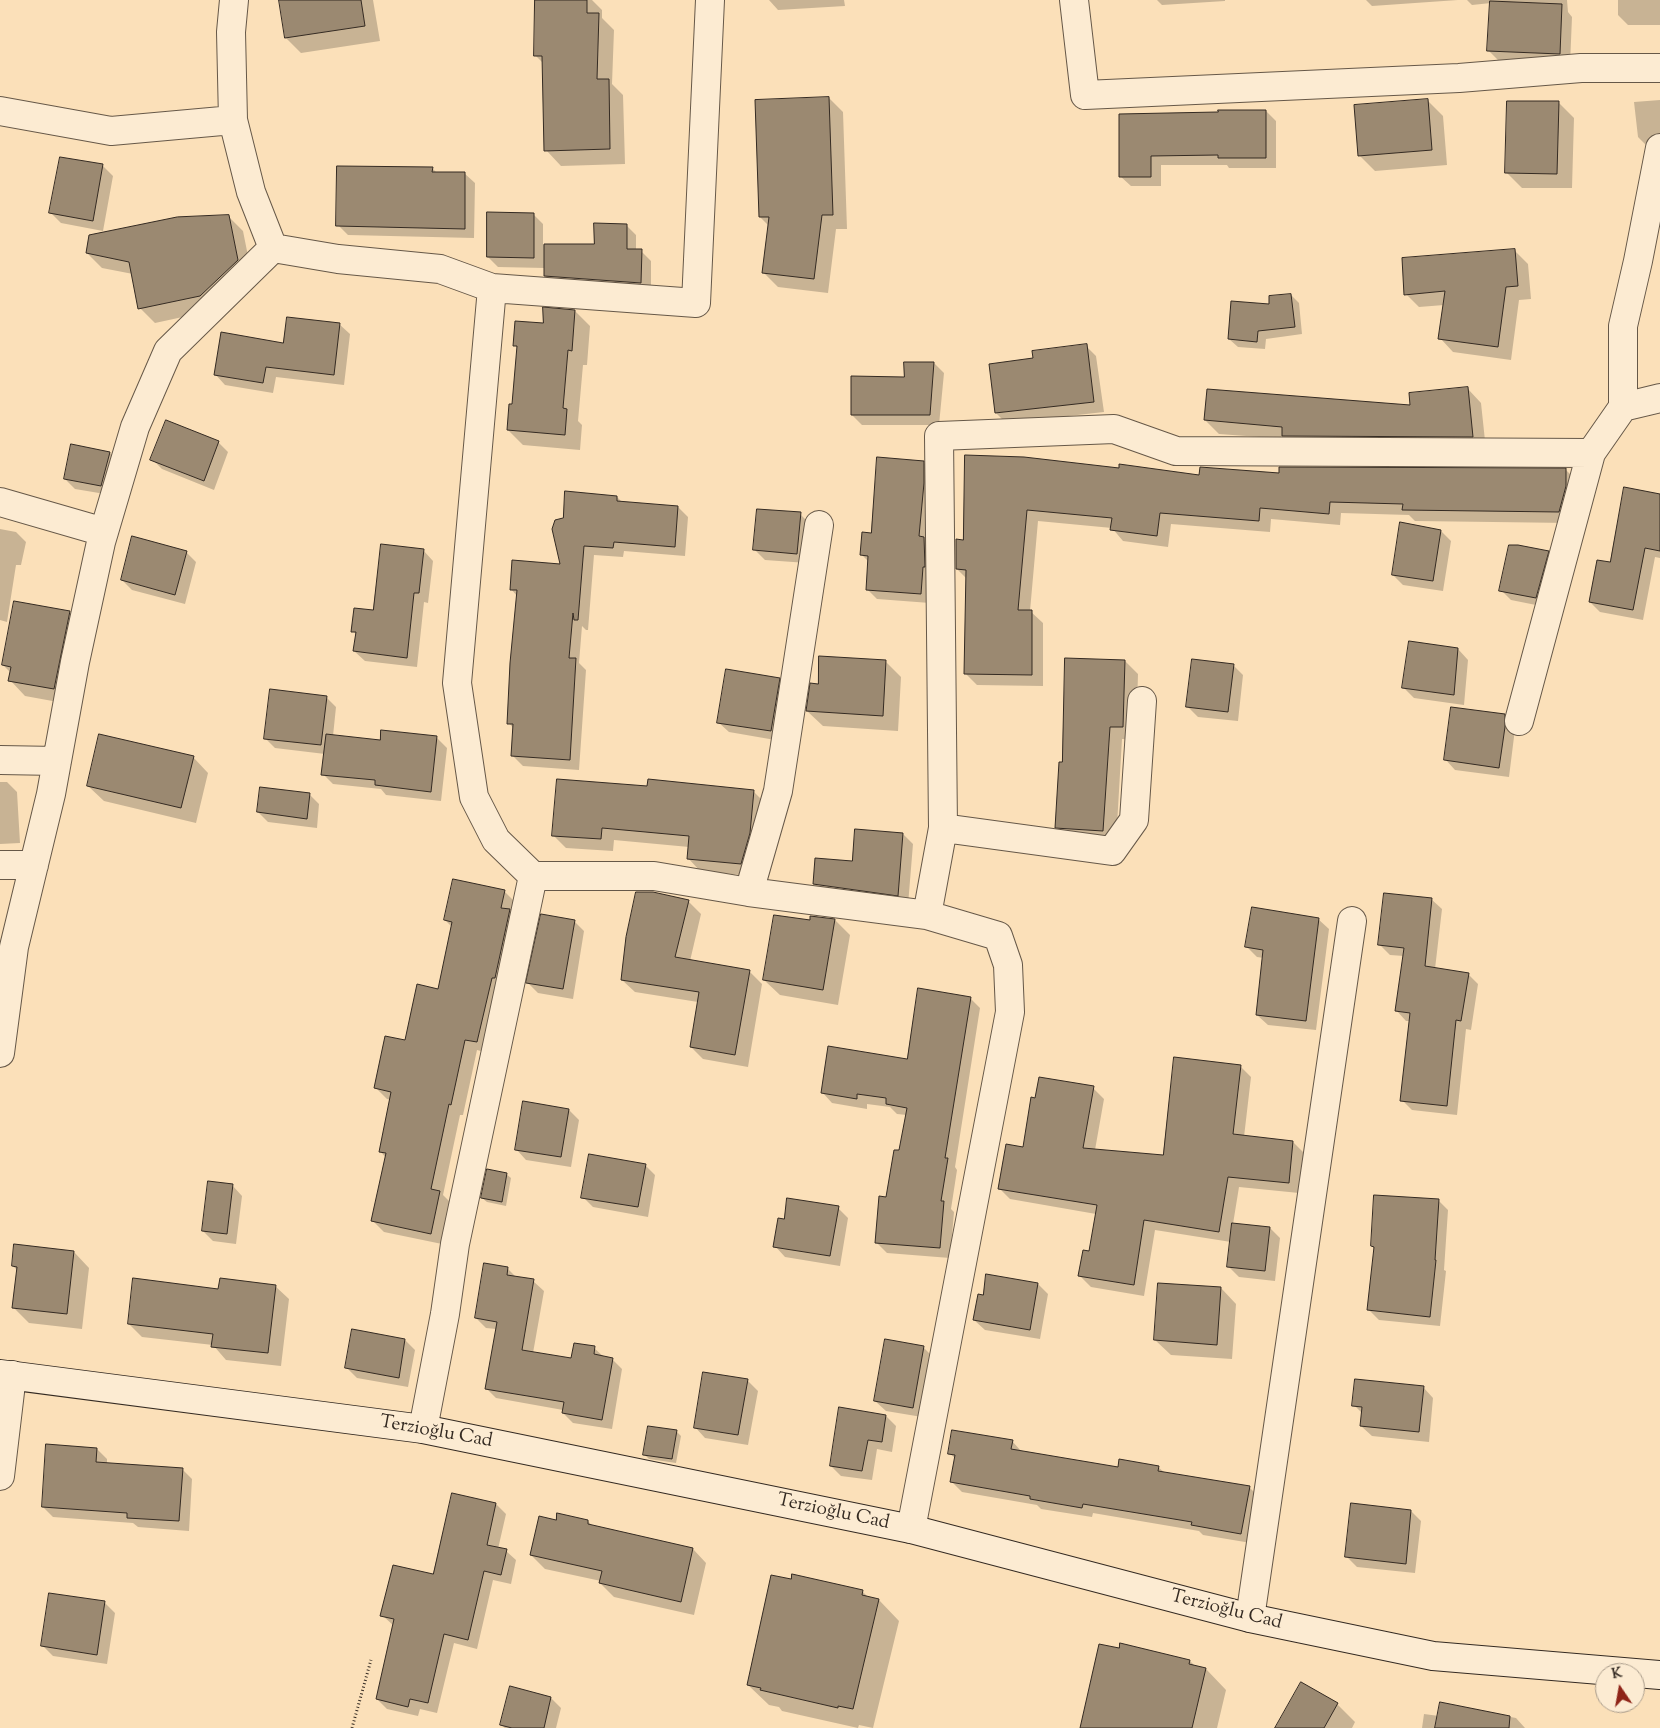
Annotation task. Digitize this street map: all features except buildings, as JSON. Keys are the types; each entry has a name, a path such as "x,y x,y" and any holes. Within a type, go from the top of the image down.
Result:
{"street":[{"path":"234,0 230,32 233,120 251,192 273,248"},
{"path":"273,248 338,260 440,269 492,288 696,303 710,0"},
{"path":"1074,0 1085,94 1459,78 1581,68 1660,68"},
{"path":"0,111 111,131 233,120"},
{"path":"1519,721 1591,453 1623,407 1623,326 1660,148"},
{"path":"0,1053 14,947 51,794 74,662 104,532 135,427 168,351 273,248"},
{"path":"492,288 457,683 474,797 496,840 533,876 654,876 749,892 927,915 998,936 1008,965 1010,1012 911,1529"},
{"path":"1623,407 1660,398"},
{"path":"927,915 943,828 939,436 1114,429 1176,451 1591,453"},
{"path":"0,502 104,532"},
{"path":"749,892 778,790 819,525"},
{"path":"943,828 1112,851 1134,820 1142,701"},
{"path":"0,760 57,762"},
{"path":"0,865 34,865"},
{"path":"423,1429 445,1314 455,1244 533,876"},
{"path":"1250,1618 1352,921"},
{"path":"0,1476 6,1374"},
{"name":"Terzioğlu Cad","path":"6,1374 423,1429 911,1529 1250,1618 1433,1656 1660,1675"}],"path":[{"path":"352,1728 370,1660"}]}
